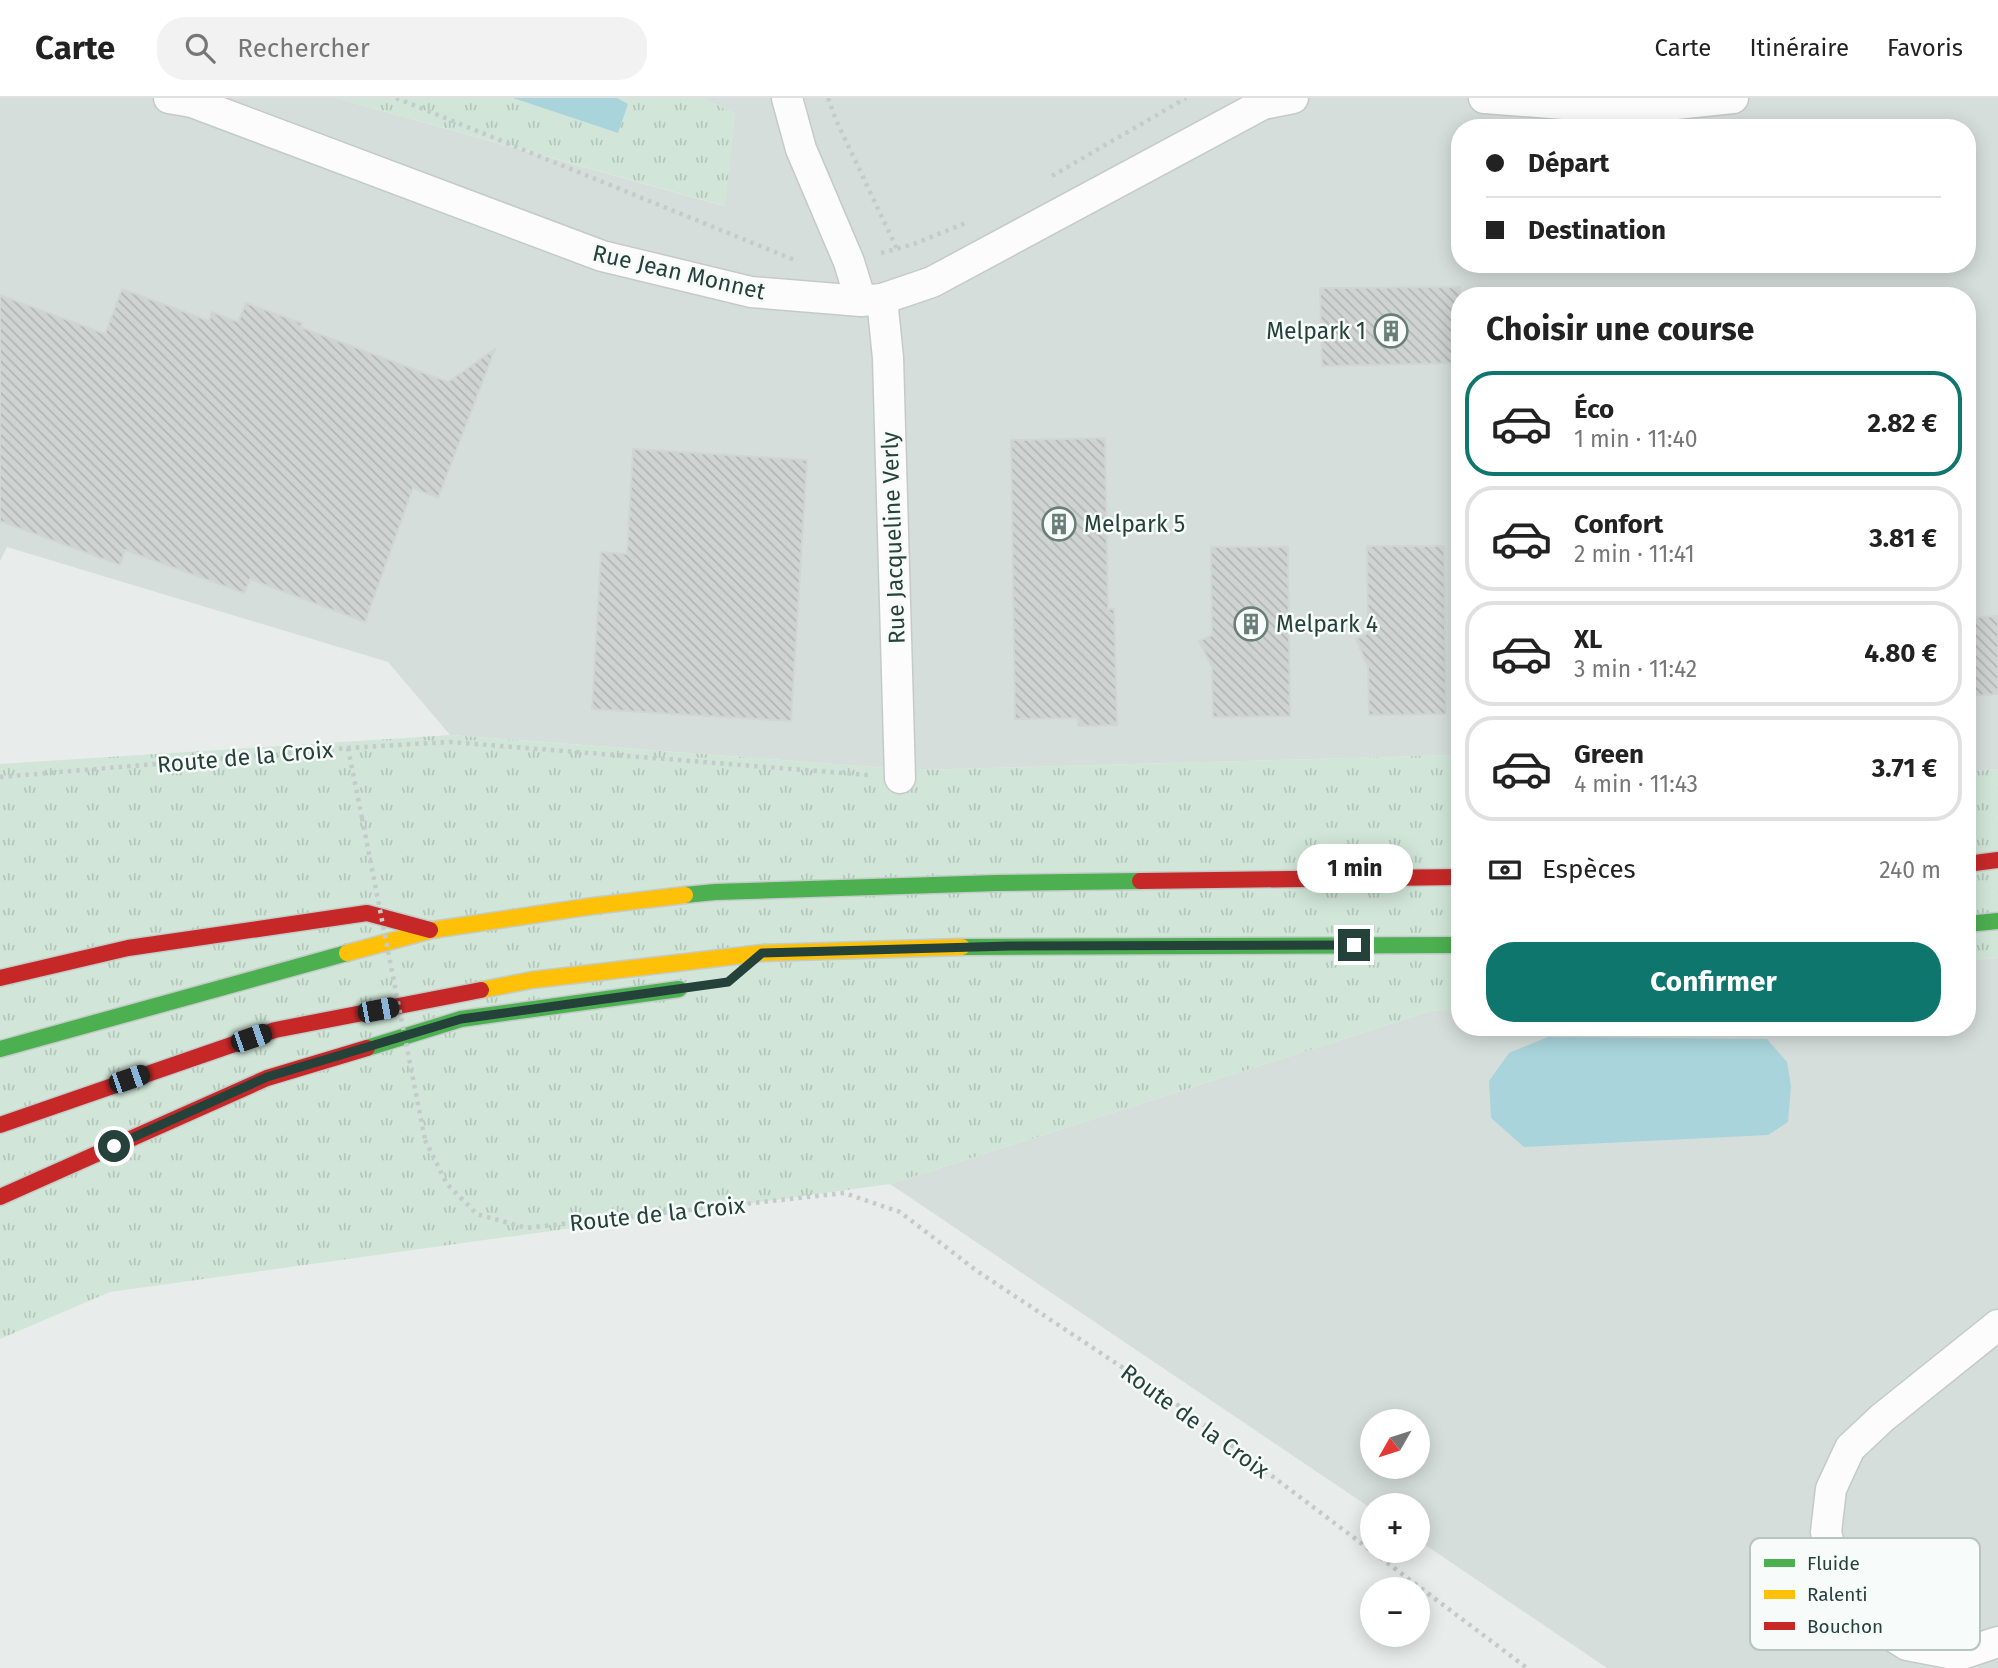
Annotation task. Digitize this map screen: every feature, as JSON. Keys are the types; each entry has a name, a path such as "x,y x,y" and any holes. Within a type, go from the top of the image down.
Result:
{"highway":[{"path":"1976,863 1998,860"},
{"path":"0,1049 432,930 593,906 715,892 997,883 1451,877"},
{"path":"0,978 128,948 367,913 432,930"},
{"path":"1976,923 1998,921"},
{"path":"0,1125 275,1030 532,980 762,953 1010,946 1451,945"},
{"path":"736,975 762,953"},
{"path":"0,1197 267,1077 461,1019 701,986"}],"street":[{"name":"Rue Jean Monnet","path":"169,98 192,102 602,256 751,292 872,300 932,282 1263,104 1293,98"},
{"name":"Rue Jacqueline Verly","path":"787,98 801,149 849,262 872,300 888,358 900,778"},
{"path":"1485,98 1628,109 1733,98"},
{"path":"1828,1538 1831,1489 1850,1448 1882,1418 1998,1325"},
{"path":"1980,1648 1998,1642"},
{"path":"1933,1650 1959,1655 1974,1650"}],"path":[{"path":"396,98 809,265 849,262"},
{"path":"828,98 897,248 977,218"},
{"path":"1047,179 1186,98"},
{"path":"348,748 450,742 900,778"},
{"name":"Route de la Croix","path":"0,778 348,748 425,1140 447,1184 477,1214 526,1228 844,1193 900,1212 977,1271 1167,1397 1527,1668"}],"shaded area":[{"path":"0,98 336,98 724,206 735,114 702,98 1998,98 1998,769 1976,771 1976,287 1451,287 1451,755 915,770 450,735 388,662 7,547 0,561"},
{"path":"1998,958 1998,1668 1607,1668 1430,1548 1430,1493 1360,1493 1360,1501 890,1184 1431,1011 1451,1009 1451,1036 1976,1036 1976,960"}],"green space":[{"path":"336,98 702,98 735,114 725,206"},
{"path":"450,735 915,770 1451,755 1451,1009 1431,1011 890,1184 110,1292 0,1339 0,764"},
{"path":"1998,769 1998,958 1976,960 1976,771"}],"water":[{"path":"513,98 617,98 628,104 618,133"},
{"path":"1548,1037 1767,1039 1787,1062 1791,1086 1788,1122 1768,1135 1524,1147 1491,1118 1489,1081 1509,1053"}],"building":[{"name":"Melpark 1","path":"1451,287 1451,363 1322,366 1320,288"},
{"path":"122,289 209,321 212,312 238,322 246,303 302,323 300,327 448,382 495,349 438,498 413,488 365,622 250,579 244,593 125,550 120,565 0,521 0,295 105,334"},
{"name":"Melpark 5","path":"1105,438 1108,609 1114,609 1117,725 1078,726 1078,718 1015,719 1011,440"},
{"path":"633,449 807,460 791,721 592,709 601,552 627,554"},
{"path":"1367,546 1444,546 1446,714 1369,715 1368,667 1356,639 1368,633"},
{"name":"Melpark 4","path":"1211,547 1288,547 1290,716 1213,717 1212,667 1199,641 1212,635"},
{"path":"1998,616 1998,694 1976,695 1976,617"}],"traffic: fast":[{"path":"685,895 997,883 1140,881"},
{"path":"1976,923 1998,921"},
{"path":"962,947 1451,945"},
{"path":"0,1049 347,953"},
{"path":"367,1048 461,1019 679,989"}],"traffic: slow":[{"path":"347,953 432,930 685,895"},
{"path":"481,990 532,980 762,953 962,947"}],"traffic: jam":[{"path":"1976,863 1998,860"},
{"path":"1140,881 1451,877"},
{"path":"0,978 128,948 367,913 430,930"},
{"path":"0,1125 275,1030 481,990"},
{"path":"0,1197 267,1078 367,1048"}],"place":[{"name":"Melpark 1","path":"1391,331"},
{"name":"Melpark 5","path":"1059,524"},
{"name":"Melpark 4","path":"1251,624"}],"route":[{"path":"114,1146 267,1077 461,1019 728,982 762,953 1010,946 1354,945"}]}
